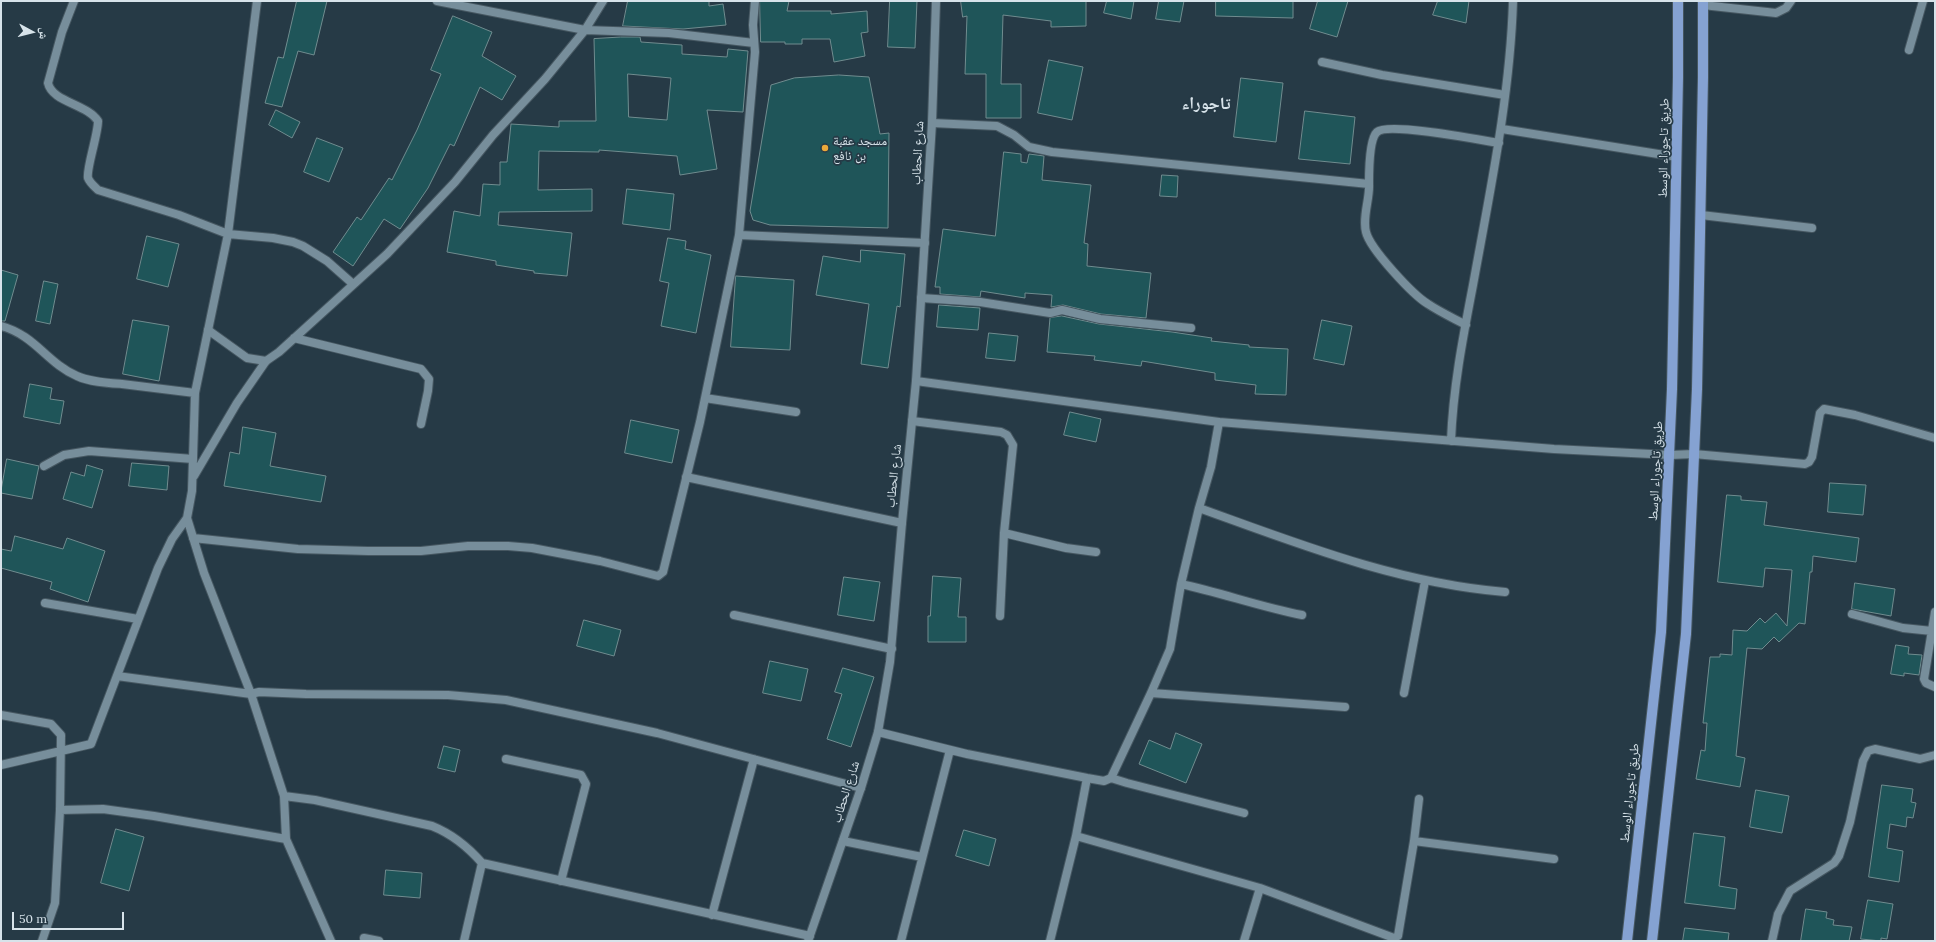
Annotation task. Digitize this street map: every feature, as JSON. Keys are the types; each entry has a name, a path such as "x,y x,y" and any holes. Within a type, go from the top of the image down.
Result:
{"main road":[{"name":"طريق تاجوراء الوسط","path":"1627,941 1660,632 1670,455 1677,157 1678,1"},
{"path":"1652,941 1686,634 1697,389 1701,215 1703,3"}],"street":[{"path":"74,1 62,32 48,82 49,87 56,95 89,112 98,121 98,132 88,173 92,184 98,190 179,215 228,234 273,238 293,242 303,246 327,261 353,284"},
{"path":"257,1 228,234 195,393 193,478 187,518 204,573 251,694 284,796 286,839 331,941"},
{"path":"437,1 585,30 668,33 754,43"},
{"path":"193,478 237,403 266,361 279,352 387,254 455,182 493,136 545,79 585,30 603,1"},
{"path":"193,538 298,549 361,551 421,551 468,546 508,546 532,548 600,561 658,576 663,572 705,398 739,235 755,52 753,25 755,1"},
{"name":"شارع الحطاب","path":"809,939 861,788 878,732 892,648 902,523 916,381 932,123 936,1"},
{"path":"1451,441 1453,405 1466,325 1502,129 1512,40 1513,1"},
{"path":"1703,3 1776,13 1786,8 1791,1"},
{"path":"1909,50 1923,1"},
{"path":"1322,62 1382,75 1505,95"},
{"path":"932,123 996,126 1014,135 1032,149 1052,152 1369,184"},
{"path":"1466,325 1427,304 1405,284 1370,242 1365,226 1369,193 1369,163 1376,132 1383,129 1417,130 1499,143"},
{"path":"1502,129 1677,157"},
{"path":"1701,215 1812,228"},
{"path":"739,235 925,242"},
{"path":"921,298 980,302 1050,312 1062,310 1100,319 1191,328"},
{"path":"1,326 14,330 38,345 61,367 78,377 102,382 195,393"},
{"path":"208,330 248,358 266,361"},
{"path":"294,338 421,369 429,380 421,424"},
{"path":"916,381 1219,422 1554,449 1670,455 1694,454 1805,464 1809,462 1812,457 1820,413 1824,408 1855,415 1935,438"},
{"path":"705,398 796,412"},
{"path":"912,421 1001,432 1007,435 1013,445 1004,534 1000,616"},
{"path":"878,732 950,750 1087,778 1104,781 1111,778 1170,649 1181,584 1199,508 1211,466 1219,422"},
{"path":"44,466 64,454 89,452 193,459"},
{"path":"686,477 902,523"},
{"path":"1199,508 1332,555 1425,581 1505,592"},
{"path":"1,766 91,744 158,568 172,539 187,518"},
{"path":"1004,534 1066,548 1096,552"},
{"path":"1404,693 1425,581"},
{"path":"1181,584 1302,616"},
{"path":"45,603 138,619"},
{"path":"1935,612 1924,679 1926,683 1935,687"},
{"path":"1852,614 1903,628 1932,631"},
{"path":"734,615 892,648"},
{"path":"117,676 251,694 259,692 306,694 440,694 506,700 657,733 861,788"},
{"path":"1151,693 1345,707"},
{"path":"1,715 51,724 61,735 60,810 54,903 42,941"},
{"path":"1772,941 1778,914 1790,891 1834,863 1839,856 1850,822 1865,755 1868,751 1875,749 1920,759 1935,755"},
{"path":"901,941 950,750"},
{"path":"506,759 581,775 586,784 561,881"},
{"path":"712,915 754,759"},
{"path":"1050,941 1076,836 1087,778"},
{"path":"1111,778 1127,784 1244,813"},
{"path":"284,796 315,800 432,826 460,842 482,863 712,915 809,939"},
{"path":"1076,836 1260,888 1390,937 1397,937 1414,841 1419,799"},
{"path":"60,810 103,809 154,816 286,839"},
{"path":"843,841 922,857"},
{"path":"1414,841 1554,860"},
{"path":"464,941 482,863"},
{"path":"1244,941 1260,888"},
{"path":"364,938 379,941"}],"building":[{"path":"297,1 327,1 314,55 298,51 282,107 265,103 278,57 283,58"},
{"path":"628,1 709,1 709,6 723,4 726,25 683,29 623,26"},
{"path":"760,1 789,1 787,11 831,11 831,14 867,11 868,32 861,33 865,56 834,62 830,39 802,39 802,44 761,42"},
{"path":"890,1 917,1 915,48 888,47"},
{"path":"961,1 1086,1 1086,26 1051,27 1051,21 1003,15 1001,84 1021,84 1021,118 986,118 986,74 965,74 967,16 963,17"},
{"path":"1107,1 1134,1 1131,19 1104,13"},
{"path":"1159,1 1184,1 1180,22 1156,19"},
{"path":"1216,1 1293,1 1293,18 1216,16"},
{"path":"1318,1 1348,1 1337,37 1310,29"},
{"path":"1438,1 1469,1 1466,23 1433,15"},
{"path":"453,16 492,32 482,56 516,76 502,100 480,87 454,146 450,144 428,188 400,229 384,219 353,266 333,252 357,217 361,220 389,178 392,180 417,130 441,74 431,70"},
{"path":"640,37 641,42 682,45 682,54 727,57 728,49 748,51 743,112 707,110 717,169 680,175 677,156 599,150 599,152 539,151 538,190 592,189 592,211 499,212 498,225 572,233 567,276 534,273 534,271 496,265 496,261 447,252 454,211 480,216 483,184 500,185 500,162 507,162 511,124 559,127 559,121 596,121 594,39","holes":["628,74 671,78 667,120 629,117"]},
{"path":"1049,60 1083,67 1072,120 1038,113"},
{"name":"مسجد عقبة بن نافع","path":"839,75 869,77 880,134 889,133 888,228 770,225 753,220 750,211 771,85 794,78"},
{"path":"1241,78 1283,83 1276,142 1234,137"},
{"path":"276,110 300,122 292,138 269,125"},
{"path":"1305,111 1355,117 1350,164 1299,159"},
{"path":"317,138 343,148 329,182 304,172"},
{"path":"1004,152 1021,154 1021,162 1027,163 1029,154 1044,156 1042,180 1091,185 1084,243 1088,244 1087,266 1151,273 1146,318 1101,314 1063,305 1051,307 1052,295 1025,293 1025,298 981,291 980,297 940,294 940,287 935,287 943,229 995,236"},
{"path":"1162,175 1178,176 1177,197 1160,196"},
{"path":"627,189 674,194 670,230 623,224"},
{"path":"147,236 179,244 168,287 137,279"},
{"path":"668,238 686,241 685,249 711,255 696,333 661,326 669,283 660,281"},
{"path":"861,250 905,254 900,307 897,306 888,368 861,364 869,304 816,295 823,256 860,262"},
{"path":"1,270 18,275 5,321 1,321"},
{"path":"736,276 794,280 790,350 731,347"},
{"path":"44,281 58,284 50,324 36,321"},
{"path":"939,305 980,308 978,330 937,327"},
{"path":"1062,316 1099,324 1212,338 1211,341 1249,345 1249,347 1288,349 1286,395 1255,394 1256,385 1215,380 1215,373 1142,361 1141,366 1094,360 1095,356 1047,352 1050,318"},
{"path":"133,320 169,326 159,381 123,374"},
{"path":"1322,320 1352,326 1344,365 1314,359"},
{"path":"989,333 1018,336 1015,361 986,358"},
{"path":"30,384 52,388 50,399 64,401 60,424 24,417"},
{"path":"1070,412 1101,419 1096,442 1064,435"},
{"path":"631,420 679,430 672,463 625,453"},
{"path":"243,427 276,433 270,466 326,476 321,502 224,486 230,452 239,454"},
{"path":"7,459 39,466 32,499 1,493"},
{"path":"132,463 169,466 167,490 129,486"},
{"path":"87,465 103,470 92,508 63,499 71,472 84,476"},
{"path":"1830,483 1866,485 1863,515 1828,512"},
{"path":"1727,495 1741,496 1741,500 1767,502 1764,525 1859,538 1856,562 1813,556 1805,624 1799,623 1779,642 1774,637 1762,649 1747,648 1736,756 1745,758 1740,787 1696,779 1701,750 1705,751 1707,723 1703,723 1710,657 1720,657 1720,654 1732,655 1733,630 1747,631 1760,618 1765,623 1776,613 1787,626 1792,570 1765,568 1763,587 1718,582"},
{"path":"15,536 63,549 67,538 105,551 88,602 50,589 52,582 1,568 1,549 11,551"},
{"path":"933,576 961,578 958,617 966,617 966,642 928,642 928,616 930,616"},
{"path":"844,577 880,582 874,621 838,615"},
{"path":"1855,583 1895,589 1891,616 1852,609"},
{"path":"584,620 621,630 614,656 577,646"},
{"path":"1896,645 1909,647 1908,654 1922,655 1919,675 1904,673 1904,676 1891,674"},
{"path":"770,661 808,669 801,701 763,693"},
{"path":"843,668 874,677 851,747 827,739 842,694 835,692"},
{"path":"1176,733 1202,744 1186,783 1139,764 1149,740 1170,749"},
{"path":"444,746 460,750 455,772 438,768"},
{"path":"1882,785 1913,789 1911,802 1916,803 1913,818 1907,817 1906,827 1890,824 1887,848 1903,851 1899,882 1869,877"},
{"path":"1756,790 1789,796 1782,833 1750,827"},
{"path":"116,829 144,837 129,891 101,883"},
{"path":"964,830 996,839 989,866 956,856"},
{"path":"1694,833 1725,837 1719,886 1737,889 1735,909 1685,903"},
{"path":"386,870 422,873 420,898 384,895"},
{"path":"1868,900 1893,904 1887,939 1881,938 1881,941 1861,939"},
{"path":"1806,909 1827,912 1826,918 1834,920 1833,925 1852,927 1849,941 1801,941"},
{"path":"1685,928 1729,933 1728,941 1683,941"}],"place":[{"name":"مسجد عقبة بن نافع","path":"825,148"}],"district":[{"name":"تاجوراء","path":"1206,104"}]}
